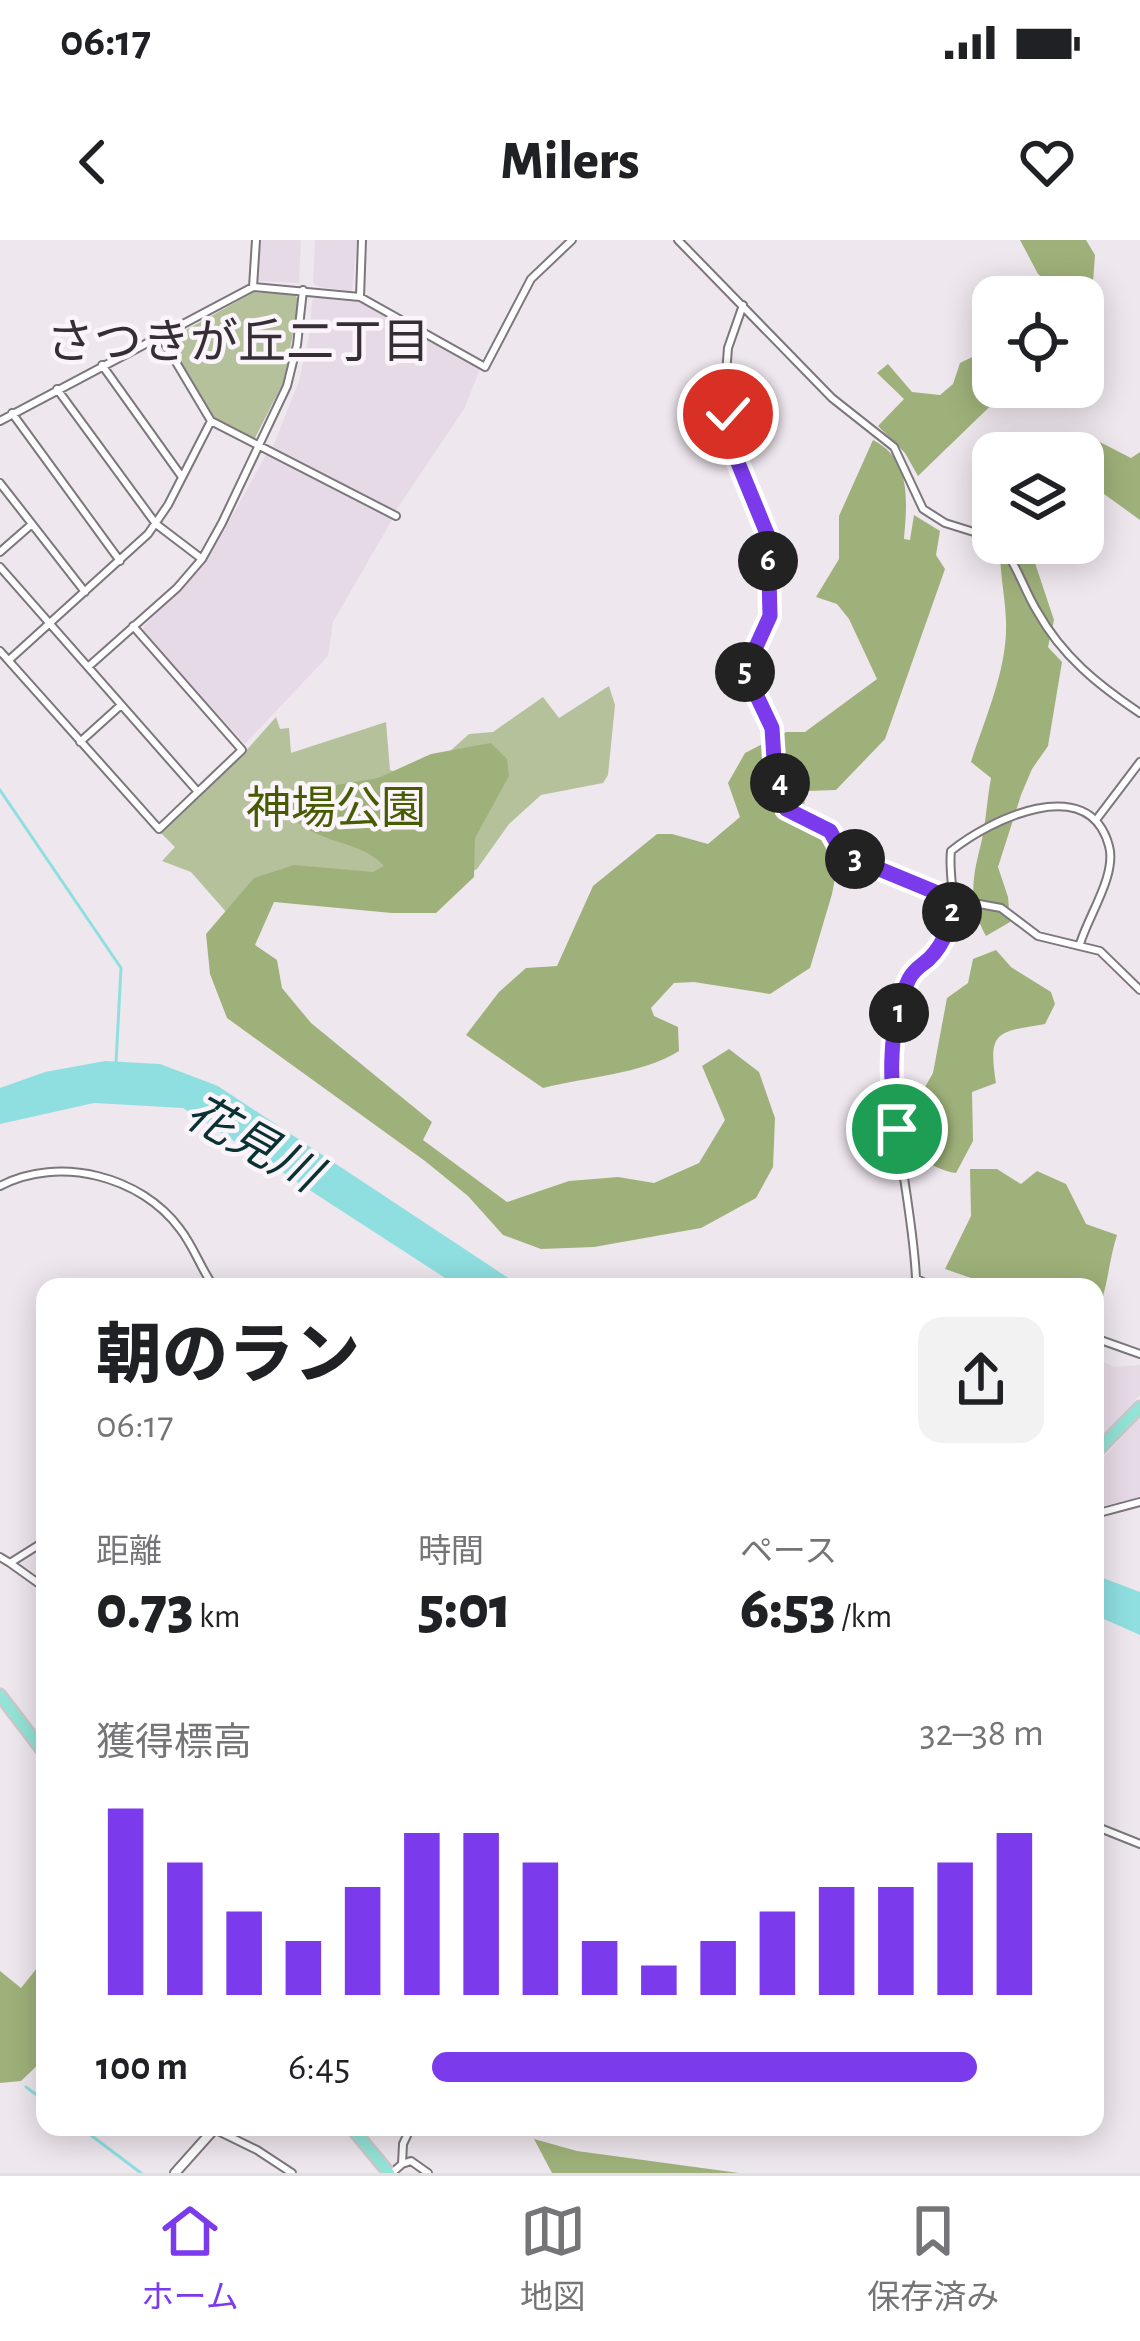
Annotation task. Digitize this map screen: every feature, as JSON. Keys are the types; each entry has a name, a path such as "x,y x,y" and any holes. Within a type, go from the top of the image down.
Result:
{"main road":[{"path":"1104,1444 1140,1407"},
{"path":"0,1695 36,1742"},
{"path":"359,2136 390,2173"}],"street":[{"path":"254,287 256,240"},
{"path":"360,297 362,240"},
{"path":"0,421 254,287 360,297 485,368 530,279 572,240"},
{"path":"678,240 832,398 894,447 923,508 945,523 972,532"},
{"path":"88,667 177,588 202,559 279,406 293,365 303,290"},
{"path":"742,304 728,348 725,387 736,458 768,536 770,616 745,671 772,728 786,809 830,831 843,854 952,899 1001,908 1038,937 1100,951 1140,991"},
{"path":"161,337 212,421 396,516"},
{"path":"103,365 182,477"},
{"path":"57,389 156,524 202,559"},
{"path":"12,413 120,561"},
{"path":"8,660 156,524 212,421"},
{"path":"0,483 85,592"},
{"path":"0,552 32,524"},
{"path":"1010,564 1063,650 1102,687 1140,713"},
{"path":"0,567 198,792"},
{"path":"0,651 159,829 242,750 134,626"},
{"path":"80,742 121,705"},
{"path":"1096,820 1140,762"},
{"path":"916,1278 914,1230 891,1091 896,1028 912,972 932,956 952,918 951,851 968,838 1042,806 1069,807 1096,820 1108,843 1108,863 1102,893 1080,944"},
{"path":"0,1186 26,1174 120,1180 173,1221 208,1278"},
{"path":"1104,1341 1140,1354"},
{"path":"1104,1512 1140,1502"},
{"path":"10,1563 36,1546"},
{"path":"0,1557 36,1582"},
{"path":"1104,1830 1140,1844"},
{"path":"175,2173 208,2136"},
{"path":"231,2136 292,2173"},
{"path":"402,2164 407,2136"},
{"path":"390,2173 411,2161 428,2173"}],"shaded area":[{"path":"260,240 301,240 299,283 258,281"},
{"path":"315,240 357,240 352,291 313,283"},
{"path":"316,297 356,300 481,367 464,409 395,512 272,449 299,381"},
{"path":"267,453 392,520 333,622 328,656 245,744 143,632 206,563"},
{"path":"1104,1362 1115,1367 1140,1365 1140,1395 1104,1433"},
{"path":"1140,1417 1140,1497 1104,1506 1104,1457"}],"green space":[{"path":"1020,240 1086,240 1095,255 1093,276 1038,274"},
{"path":"254,292 295,295 299,301 284,381 254,440 215,419 168,340"},
{"path":"972,357 972,408 988,408 918,476 905,453 878,426 904,399 877,373 888,364 912,392 940,395 953,384 960,363"},
{"path":"873,440 886,448 901,470 906,496 904,539 910,540 914,515 940,531 936,555 945,569 885,739 836,790 806,791 803,812 844,832 810,968 770,994 674,983 651,1008 654,1016 678,1027 679,1051 631,1070 543,1088 466,1035 499,992 526,968 557,966 593,886 657,834 708,844 740,817 728,783 745,753 786,732 805,732 877,679 849,619 837,604 816,597 839,559 839,516"},
{"path":"1104,444 1131,458 1140,452 1140,520 1104,494"},
{"path":"1000,564 1035,564 1054,620 1048,647 1062,662 1048,746 1021,795 998,867 1010,922 986,936 973,891 991,778 971,762 995,693 1006,621"},
{"name":"神場公園","path":"609,686 615,705 608,775 603,783 541,795 509,824 477,869 441,888 301,872 235,922 191,872 162,861 175,847 160,832 236,762 276,717 280,729 289,728 291,753 386,722 390,770 418,780 469,734 493,732 543,697 559,718"},
{"path":"491,743 507,759 509,776 475,838 474,877 436,913 274,902 255,945 277,960 282,988 311,1023 432,1122 423,1140 507,1202 569,1181 618,1177 654,1183 699,1163 725,1120 702,1066 729,1049 759,1072 775,1118 773,1167 756,1198 701,1228 594,1247 541,1249 503,1235 468,1196 425,1161 227,1018 210,974 206,934 254,878 294,865 373,872 384,866 373,856 319,835 292,818 281,804 290,793 378,778 431,754"},
{"path":"996,950 1011,967 1051,992 1055,1004 1045,1024 999,1037 993,1053 996,1083 972,1092 973,1141 956,1173 884,1139 886,1125 908,1126 933,1073 947,998 968,983 973,959"},
{"path":"970,1169 997,1169 1021,1184 1037,1171 1066,1184 1086,1224 1117,1235 1104,1293 1104,1278 971,1278 945,1269 971,1216"},
{"path":"36,1969 36,2067 21,2081 0,2083 0,1971 21,1988"},
{"path":"534,2139 577,2151 739,2173 552,2173"}],"water":[{"name":"花見川","path":"105,1061 160,1064 218,1086 508,1278 445,1278 183,1108 94,1103 0,1124 0,1088 45,1072"},
{"path":"1104,1578 1140,1592 1140,1635 1104,1619"}],"waterway":[{"path":"0,790 121,968 116,1063"},
{"path":"26,2087 36,2094"},
{"path":"92,2136 141,2173"}],"district":[{"name":"さつきが丘二丁目","path":"238,344"}],"route":[{"path":"728,414 736,458 768,536 770,616 745,671 772,728 786,809 830,831 843,854 952,899 952,918 944,938 912,972 906,986 896,1028 891,1091 897,1129"}]}
